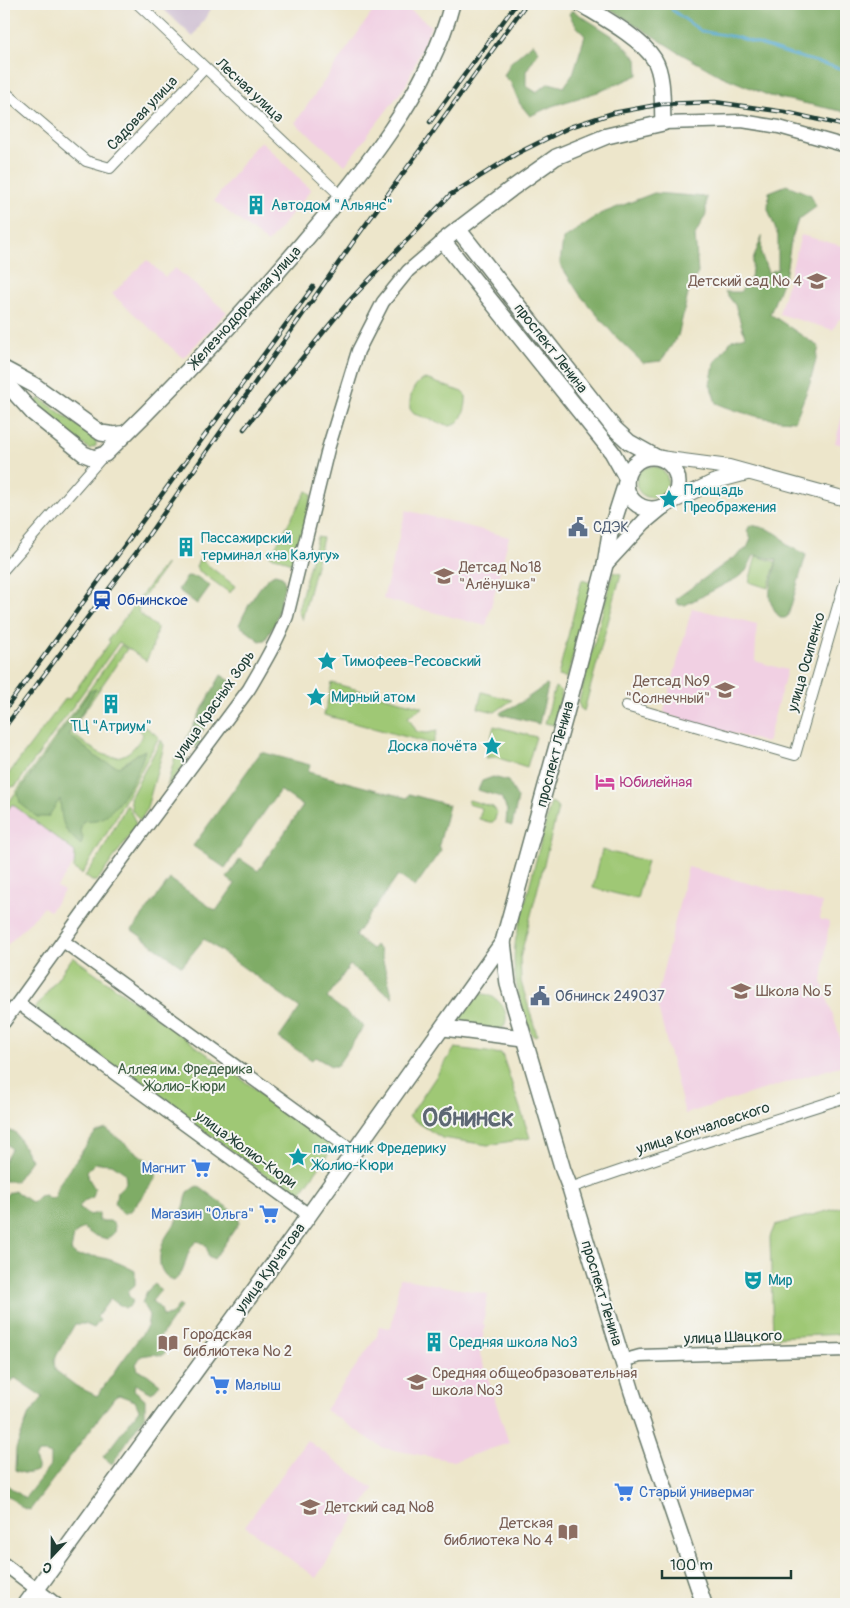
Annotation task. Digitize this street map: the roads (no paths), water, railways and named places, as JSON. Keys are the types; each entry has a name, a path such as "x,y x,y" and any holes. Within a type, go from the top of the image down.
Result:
{"main road":[{"name":"Железнодорожная улица","path":"105,454 261,292 342,197 419,86 450,10 458,4"},
{"path":"443,242 556,157 606,136 663,123 661,80 654,59 633,38 581,4"},
{"name":"проспект Ленина","path":"458,229 614,428 629,442 657,457 729,467 846,499"},
{"name":"проспект Ленина","path":"443,242 612,452 626,480 610,533 605,565 566,713 503,942 508,984 563,1170 622,1361 704,1604"},
{"path":"4,369 44,392 101,433 115,435 126,433"},
{"path":"4,381 33,412 84,454 94,458 105,454 107,446 101,433"},
{"path":"33,412 30,406 32,399 37,393 44,392"},
{"path":"657,457 671,464 677,475 678,488 672,499 665,505 650,508 638,504 629,495 626,480 632,466 636,462 642,458 657,457"},
{"name":"проспект Ленина","path":"605,565 644,522 665,505 713,482 747,472"},
{"name":"улица Курчатова","path":"26,1604 444,1028 503,942"},
{"path":"444,1028 523,1038"}],"street":[{"name":"Лесная улица","path":"138,4 342,197"},
{"name":"Садовая улица","path":"4,91 86,161 110,168 205,68"},
{"path":"663,123 742,121 779,127 846,146"},
{"name":"улица Красных Зорь","path":"4,1022 249,688 267,659 287,616 328,449 358,350 383,302 408,271 443,242"},
{"path":"84,454 87,473"},
{"name":"Железнодорожная улица","path":"4,569 105,454"},
{"name":"улица Осипенко","path":"626,706 795,755 846,578"},
{"path":"63,941 354,1152"},
{"name":"улица Жолио-Кюри","path":"18,1003 309,1215"},
{"name":"улица Кончаловского","path":"570,1188 846,1097"},
{"name":"улица Шацкого","path":"622,1361 640,1356 846,1350"},
{"path":"4,1564 56,1604"}],"waterway":[{"path":"672,10 701,31 737,37 846,70"}],"railway":[{"path":"430,122 516,4"},
{"path":"4,728 136,553 356,238 526,4"},
{"path":"244,429 349,301 450,195 516,154 570,127 613,113 662,104 715,102 785,112 846,126"},
{"path":"4,711 313,287"}],"place":[{"name":"Автодом \"Альянс\"","path":"256,205"},
{"name":"Детский сад № 4","path":"817,281"},
{"name":"Площадь Преображения","path":"669,499"},
{"name":"СДЭК","path":"578,527"},
{"name":"Пассажирский терминал «на Калугу»","path":"186,547"},
{"name":"Детсад №18 \"Алёнушка\"","path":"444,576"},
{"name":"Обнинское","path":"102,600"},
{"name":"Тимофеев-Ресовский","path":"327,661"},
{"name":"Детсад №9 \"Солнечный\"","path":"725,690"},
{"name":"Мирный атом","path":"316,697"},
{"name":"ТЦ \"Атриум\"","path":"111,704"},
{"name":"Доска почёта","path":"492,746"},
{"name":"Юбилейная","path":"605,782"},
{"name":"Школа № 5","path":"741,991"},
{"name":"Обнинск 249037","path":"540,996"},
{"name":"памятник Фредерику Жолио-Кюри","path":"298,1157"},
{"name":"Магнит","path":"201,1168"},
{"name":"Магазин \"Ольга\"","path":"269,1214"},
{"name":"Мир","path":"753,1280"},
{"name":"Средняя школа №3","path":"434,1342"},
{"name":"Городская библиотека № 2","path":"168,1343"},
{"name":"Средняя общеобразовательная школа №3","path":"417,1382"},
{"name":"Малыш","path":"220,1385"},
{"name":"Старый универмаг","path":"624,1492"},
{"name":"Детский сад №8","path":"310,1507"},
{"name":"Детская библиотека № 4","path":"568,1532"}],"district":[{"name":"Обнинск","path":"468,1117"}],"park label":[{"name":"Аллея им. Фредерика Жолио-Кюри","path":"185,1078"}]}
